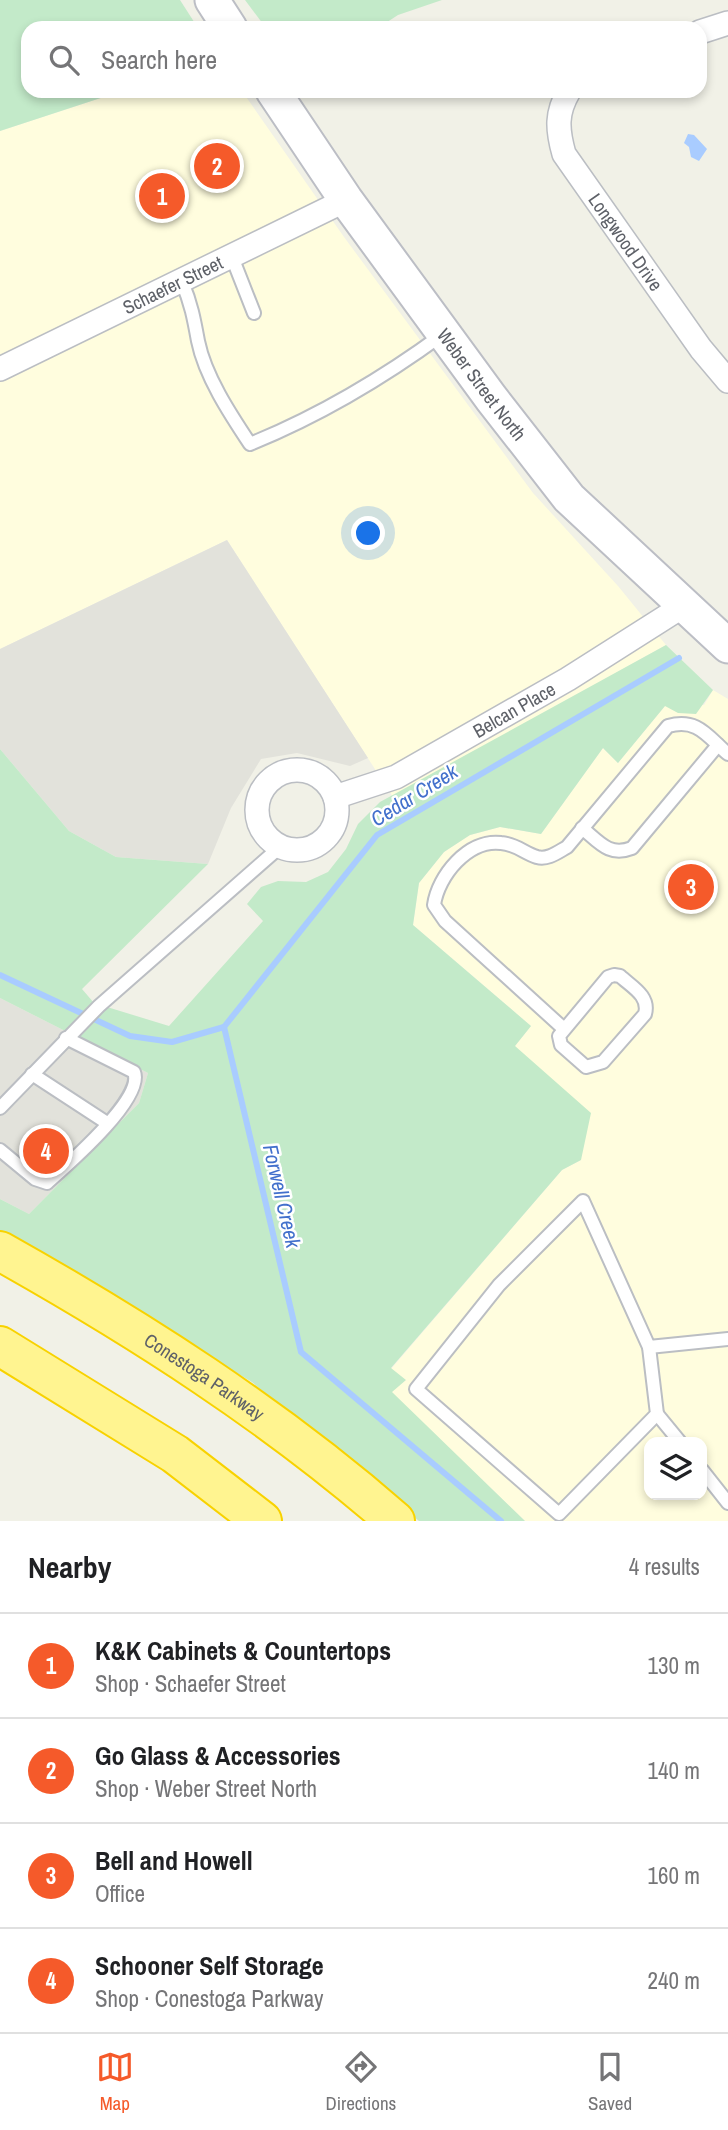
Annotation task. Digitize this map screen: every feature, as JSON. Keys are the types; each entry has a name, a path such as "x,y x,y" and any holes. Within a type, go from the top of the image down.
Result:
{"highway":[{"name":"Conestoga Parkway","path":"0,1251 199,1371 343,1476 395,1521"},
{"path":"0,1346 174,1454 262,1521"}],"main road":[{"path":"212,0 226,21"},
{"name":"Weber Street North","path":"278,98 346,200 569,498 728,646"}],"street":[{"path":"707,30 728,23"},
{"name":"Longwood Drive","path":"565,98 559,108 558,131 564,154 701,349 728,382"},
{"name":"Schaefer Street","path":"0,369 346,200"},
{"name":"Belcan Place","path":"335,797 396,776 589,666 682,606"},
{"path":"301,770 322,779 335,797 336,820 324,840 303,850 280,847 263,832 256,811 262,789 279,774 301,770"}],"lane":[{"path":"232,257 254,313"},
{"path":"182,282 193,308 198,342 213,378 250,444 377,381 444,334"},
{"path":"564,1029 462,939 434,905 436,889 452,867 475,848 497,842 517,846 537,857 551,857 567,847 582,828 668,726 682,722 694,724 723,750 632,848 610,852 582,828"},
{"path":"0,1108 99,1006 280,847"},
{"path":"620,976 646,999 645,1014 596,1067 586,1067 561,1045 559,1036 564,1029 608,977 620,976"},
{"path":"0,1150 35,1179 47,1183 88,1146 132,1093 136,1078 134,1072 68,1036"},
{"path":"32,1074 107,1123"},
{"path":"657,1414 563,1517 416,1389 499,1285 583,1201 649,1348 657,1414 676,1437"},
{"path":"649,1348 728,1339"},
{"path":"707,1476 728,1503"}],"shaded area":[{"path":"101,98 247,98 344,237 533,493 618,586 666,645 393,797 227,540 0,649 0,131"},
{"path":"227,540 368,758 350,766 297,753 261,759 231,808 208,864 116,857 69,831 0,749 0,649"},
{"path":"713,690 728,699 728,1521 525,1521 391,1392 391,1369 562,1170 581,1160 515,1046 531,1026 413,925 419,883 444,852 470,835 500,827 541,834 603,748 618,763 665,706 704,705"},
{"path":"0,998 148,1073 139,1103 29,1214 0,1199"}],"green space":[{"path":"0,0 180,0 194,21 21,21 21,98 101,98 0,131"},
{"path":"245,0 442,0 398,15 389,21 261,21"},
{"path":"666,645 713,690 696,714 678,713 665,706 618,763 603,748 541,834 500,827 470,835 444,852 419,883 413,925 531,1026 515,1046 591,1113 581,1160 562,1170 391,1368 406,1380 392,1392 525,1521 419,1521 252,1382 0,1231 0,1199 29,1214 139,1103 148,1073 0,998 0,749 69,831 116,857 208,864 82,989 94,1003 169,1026 263,921 247,904 261,887 278,881 306,882 328,872 346,849 358,824 380,802"}],"water":[{"path":"688,134 694,135 707,149 699,161 691,157 689,147 684,143"}],"waterway":[{"name":"Cedar Creek","path":"224,1027 377,835 679,658"},
{"name":"Forwell Creek","path":"0,975 130,1036 172,1042 224,1027"},
{"name":"Forwell Creek","path":"224,1027 301,1352 501,1521"}],"place":[{"name":"Go Glass & Accessories","path":"217,166"},
{"name":"K&K Cabinets & Countertops","path":"162,196"},
{"name":"Bell and Howell","path":"691,887"},
{"name":"Schooner Self Storage","path":"46,1151"}]}
